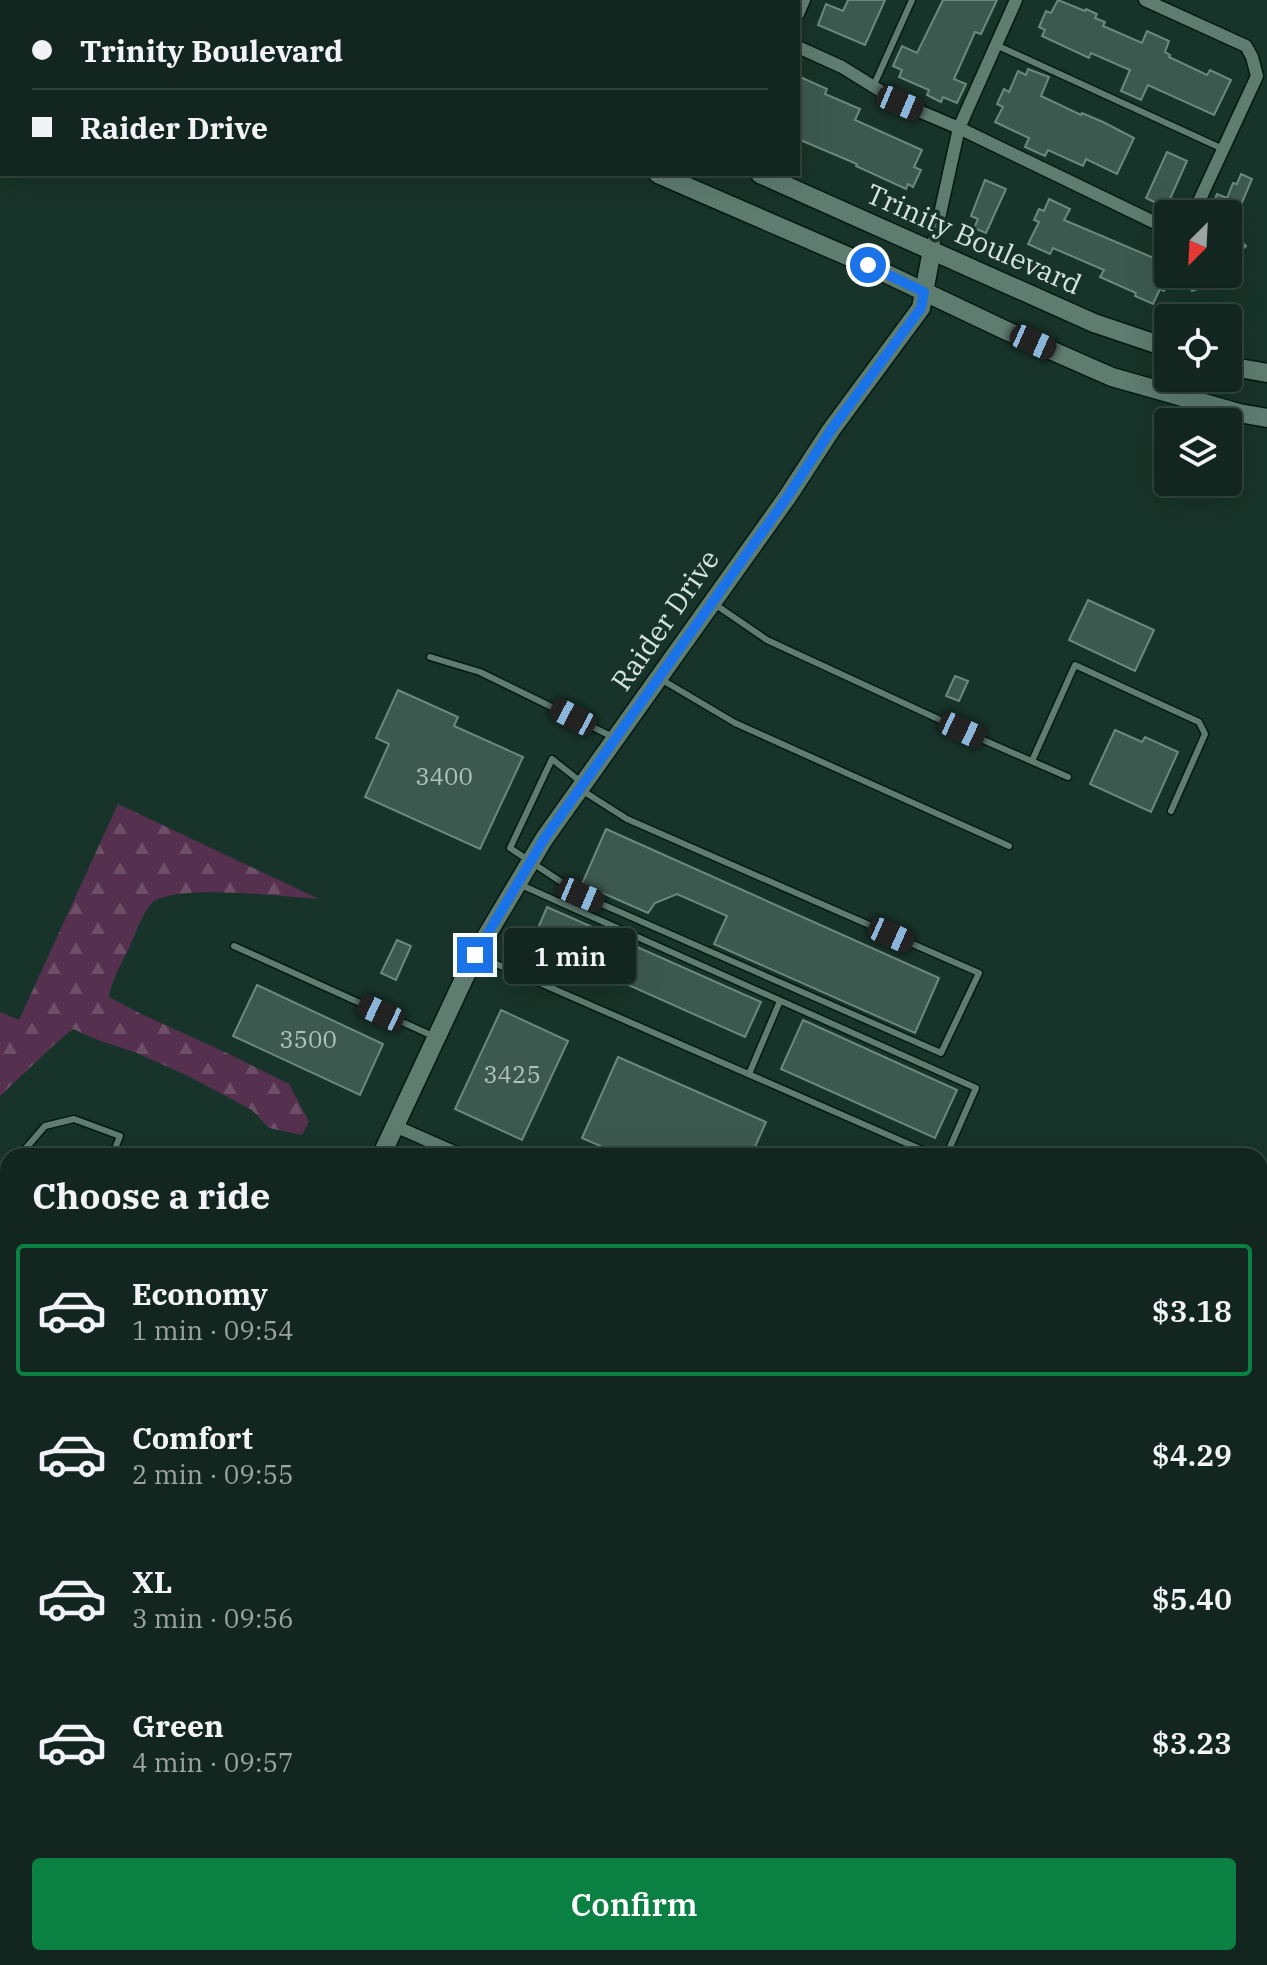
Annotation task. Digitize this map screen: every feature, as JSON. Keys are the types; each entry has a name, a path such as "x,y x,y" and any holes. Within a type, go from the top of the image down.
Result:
{"main road":[{"path":"663,176 868,265 1112,377 1267,418"},
{"name":"Trinity Boulevard","path":"765,176 1094,323 1154,343"},
{"name":"Raider Drive","path":"385,1148 475,955 544,839 788,496 831,430 921,308 932,250"},
{"path":"1242,369 1267,373"}],"street":[{"path":"932,250 959,128 1016,0"},
{"path":"1145,0 1246,46 1252,57 1257,76 1200,200"},
{"path":"800,48 842,67 900,103 1154,221"},
{"path":"395,1126 432,1148"}],"lane":[{"path":"873,87 912,0"},
{"path":"996,45 1223,149"},
{"path":"712,603 767,640 1068,777"},
{"path":"430,657 480,672 616,739"},
{"path":"1032,761 1075,665 1199,722 1205,734 1171,811"},
{"path":"659,678 735,723 1009,846"},
{"path":"552,759 627,819 979,973 941,1053 581,895 530,863 510,848 552,759"},
{"path":"518,883 976,1088 950,1148"},
{"path":"234,946 436,1037"},
{"path":"475,955 918,1148"},
{"path":"749,1074 780,1001"},
{"path":"26,1148 45,1126 74,1119 120,1136 115,1148"}],"green space":[{"path":"118,804 319,899 207,892 166,896 153,902 143,916 109,997 289,1084 309,1122 302,1135 269,1128 252,1110 188,1076 73,1029 0,1096 0,1012 19,1020"}],"building":[{"path":"848,0 885,0 865,45 818,25 826,4 843,11"},
{"path":"943,0 997,0 981,34 975,32 954,79 966,84 957,103 943,97 941,102 927,95 929,90 899,77 902,70 893,66 902,46 917,53"},
{"path":"1058,0 1097,14 1095,18 1105,22 1103,26 1142,43 1147,31 1169,41 1165,52 1169,57 1207,75 1210,70 1231,80 1214,115 1148,85 1141,100 1121,91 1130,70 1091,53 1089,58 1042,36 1045,30 1039,27 1046,11 1051,13"},
{"path":"1028,69 1049,77 1041,96 1134,138 1117,174 1086,159 1083,166 1048,150 1045,156 1025,147 1029,138 995,122 1003,107 997,104 1004,89 1009,92 1018,71 1026,75"},
{"path":"800,77 827,89 825,94 860,109 855,120 922,150 914,167 921,170 913,187 908,184 906,189 800,140"},
{"path":"1167,152 1187,161 1170,200 1154,202 1146,198"},
{"path":"1241,174 1252,179 1242,203 1242,200 1215,200 1217,194 1227,198 1233,183 1237,184"},
{"path":"985,180 1006,189 986,233 974,228 978,219 971,216"},
{"path":"1049,199 1070,209 1064,220 1154,258 1154,288 1165,288 1164,291 1160,289 1153,304 1100,277 1104,270 1053,248 1050,254 1028,244 1039,222 1034,220 1039,209 1044,211"},
{"path":"1088,600 1154,630 1135,671 1069,640"},
{"path":"955,676 968,681 959,701 946,696"},
{"path":"398,690 458,717 454,726 523,757 480,849 365,797 389,744 376,738"},
{"path":"1115,730 1142,742 1145,737 1178,752 1151,812 1090,784"},
{"path":"606,829 939,978 915,1033 714,944 727,916 677,894 655,903 648,913 582,884"},
{"path":"547,907 761,1002 745,1037 532,942"},
{"path":"397,940 411,946 396,980 381,973"},
{"path":"257,985 383,1044 360,1095 233,1036"},
{"path":"501,1010 568,1041 522,1140 455,1109"},
{"path":"803,1020 957,1090 935,1138 781,1069"},
{"path":"618,1057 766,1122 755,1148 605,1148 582,1138"}],"route":[{"path":"475,955 544,839 788,496 831,430 921,308 924,292 868,265"}]}
